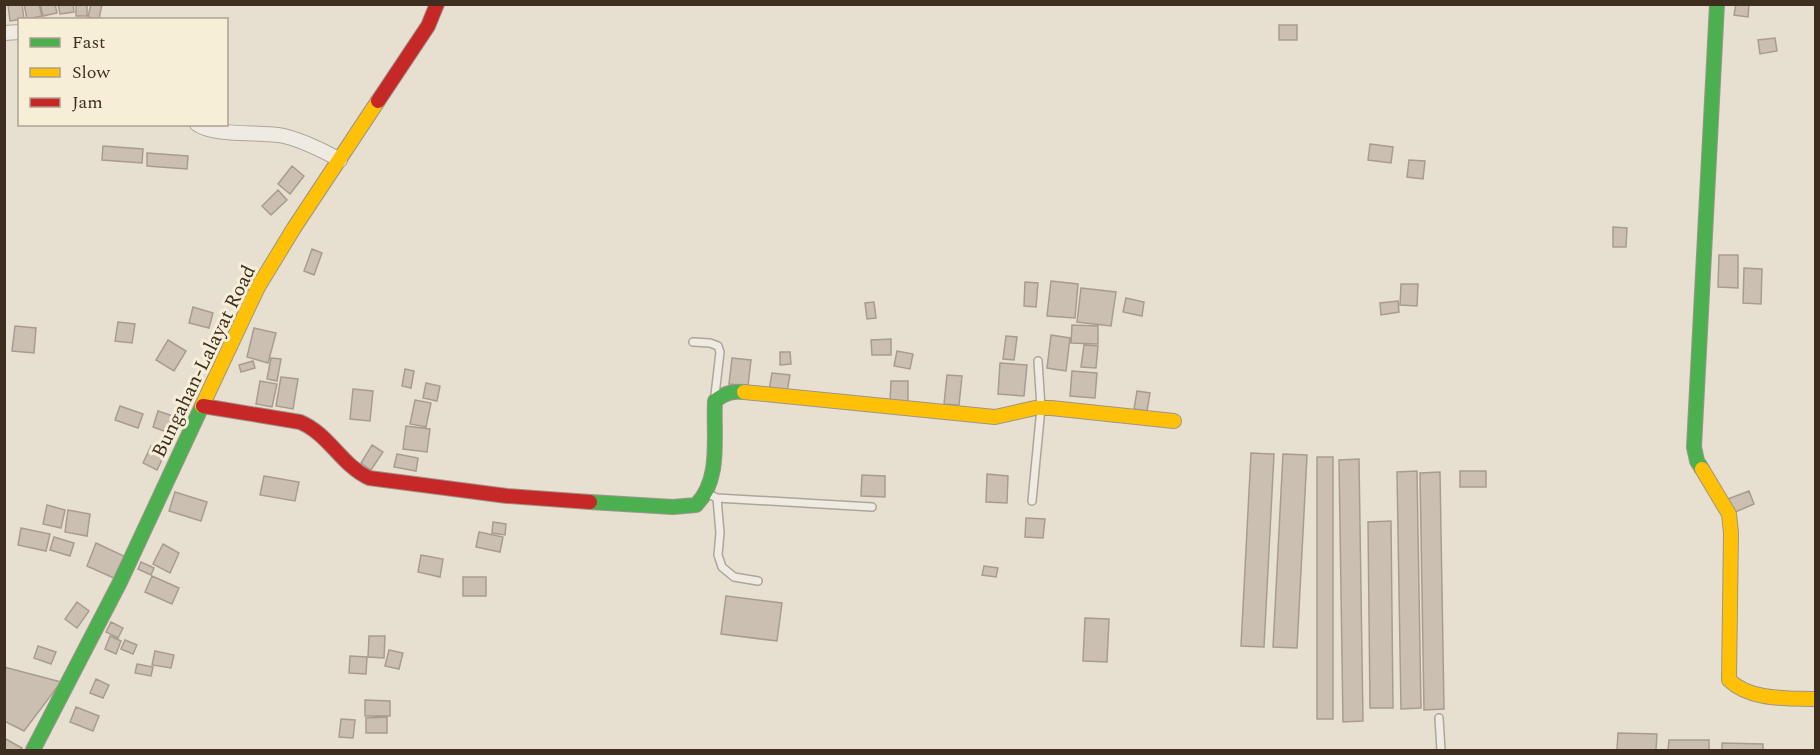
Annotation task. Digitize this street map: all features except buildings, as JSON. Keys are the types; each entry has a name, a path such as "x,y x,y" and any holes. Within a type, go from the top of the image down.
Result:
{"street":[{"name":"Bungahan-Lalayat Road","path":"33,750 120,582 258,287 294,228 428,26 437,4"},
{"path":"1717,4 1694,447 1697,461 1729,514 1731,533 1729,680 1745,692 1815,699"},
{"path":"200,126 220,131 283,136 322,149 340,160"},
{"path":"203,406 311,425 321,433 350,468 359,475 369,478 507,496 686,507 696,505 712,496 710,485 715,401 722,395 733,391 995,417 1041,408 1112,413 1174,421"}],"lane":[{"path":"693,342 718,346 720,352 715,401"},
{"path":"1032,501 1041,408 1038,361"},
{"path":"758,581 734,577 722,567 718,555 720,533 712,496 872,507"},
{"path":"1439,718 1441,750"}],"traffic: fast":[{"path":"1702,469 1697,461 1694,447 1717,4"},
{"path":"590,502 673,507 696,505 710,483 713,470 715,401 729,393 744,392"},
{"path":"33,750 120,582 202,406"}],"traffic: slow":[{"path":"202,406 258,287 378,101"},
{"path":"744,392 995,417 1035,408 1051,408 1174,421"},
{"path":"1702,469 1729,514 1731,533 1729,680 1738,687 1759,695 1816,699"}],"traffic: jam":[{"path":"378,101 428,26 437,4"},
{"path":"203,406 300,422 319,434 350,465 369,478 507,496 590,502"}]}
